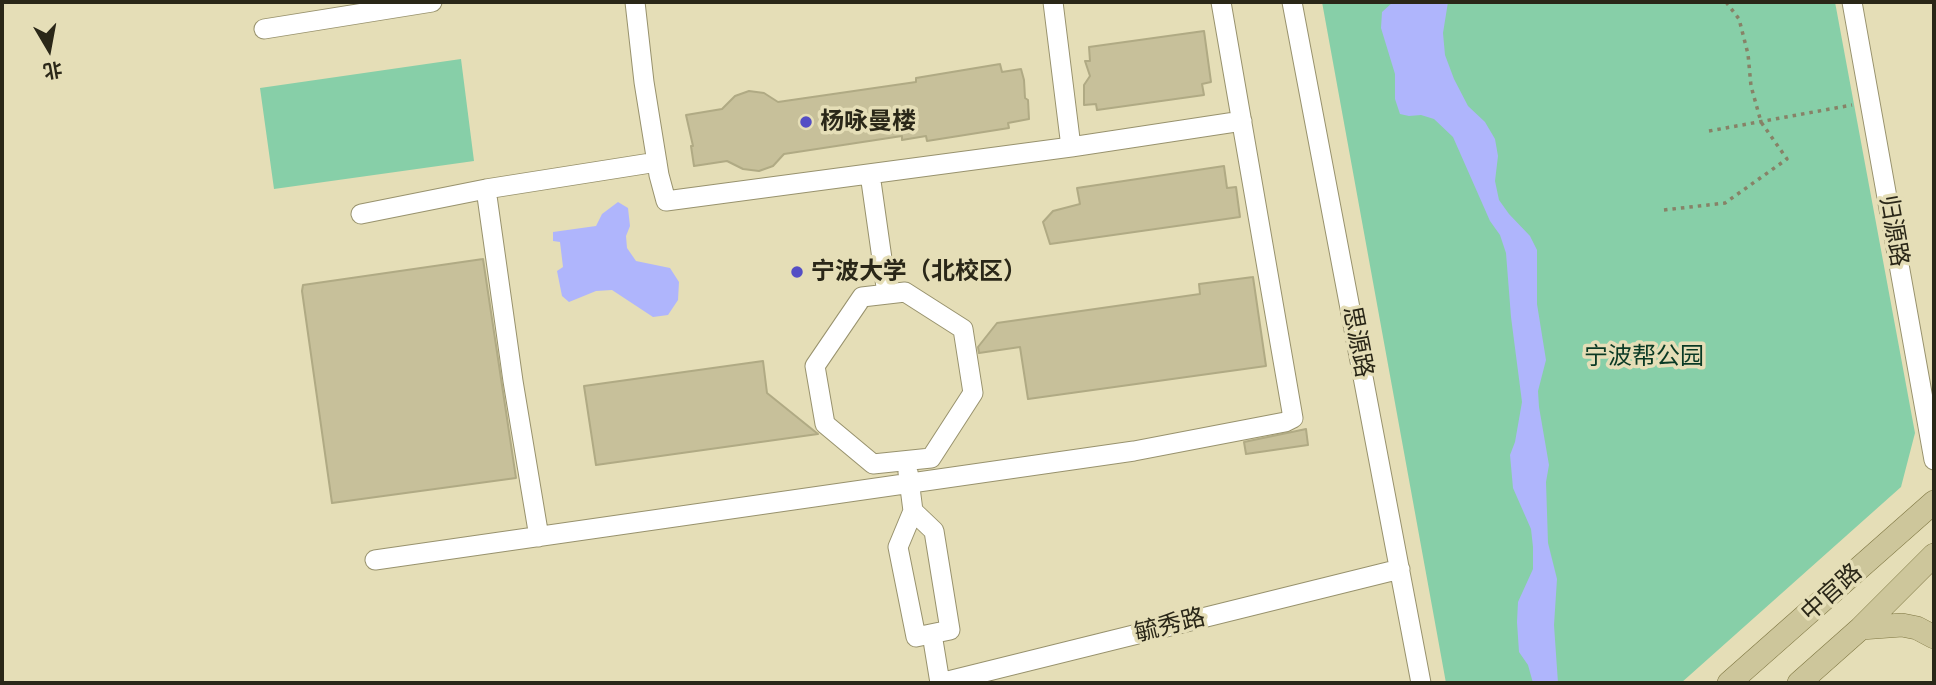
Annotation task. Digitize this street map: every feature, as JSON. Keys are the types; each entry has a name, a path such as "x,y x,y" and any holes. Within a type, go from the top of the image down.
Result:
{"main road":[{"name":"中官路","path":"1729,683 1934,502"},
{"name":"中官路","path":"1799,683 1861,628 1934,555"},
{"path":"1861,628 1902,625 1917,628 1934,637"}],"street":[{"path":"264,29 432,2"},
{"path":"635,2 644,82 666,201 1071,147 1242,121"},
{"path":"1053,2 1071,147"},
{"path":"375,560 1134,452 1293,418 1221,2"},
{"name":"思源路","path":"1292,2 1421,683"},
{"name":"归源路","path":"1852,2 1934,460"},
{"path":"361,214 486,189 657,162"},
{"path":"870,174 887,294"},
{"path":"486,189 539,537"},
{"path":"905,292 963,329 973,393 931,458 873,464 825,424 815,366 862,297 887,294 905,292"},
{"path":"907,460 913,511 898,547 916,637 950,630 934,531 913,511"},
{"name":"毓秀路","path":"940,683 1400,569"},
{"path":"932,634 940,683"}],"path":[{"path":"1664,210 1725,203 1787,159 1761,122 1751,86 1748,54 1739,19 1726,2"},
{"path":"1709,131 1870,102"}],"green space":[{"name":"宁波帮公园","path":"1322,2 1835,2 1915,433 1901,487 1681,683 1446,683"},
{"path":"461,59 474,161 274,189 260,88"}],"water":[{"path":"1393,2 1448,2 1443,33 1445,55 1468,106 1485,122 1495,139 1498,156 1495,181 1499,200 1530,236 1537,250 1537,304 1546,360 1538,391 1549,465 1546,482 1548,543 1557,579 1554,625 1558,683 1533,683 1528,665 1519,652 1518,602 1533,569 1533,547 1531,529 1513,488 1510,455 1522,402 1506,253 1453,137 1434,119 1400,114 1395,99 1395,74 1381,28 1382,12"},
{"path":"618,202 628,208 630,226 626,236 627,248 636,261 670,268 679,282 678,300 668,315 653,317 612,290 596,291 569,302 562,296 557,271 563,267 560,242 553,241 553,232 596,226 602,214"}],"building":[{"path":"1204,31 1211,82 1202,84 1204,95 1097,110 1096,104 1084,105 1084,85 1090,76 1085,61 1090,61 1089,47"},
{"name":"杨咏曼楼","path":"1000,64 1002,72 1021,69 1025,98 1028,100 1029,119 1008,123 1009,128 927,141 926,136 902,140 902,136 784,154 773,166 759,171 743,169 727,161 694,166 693,146 686,115 722,109 735,96 749,91 764,93 778,102 916,82 916,78"},
{"path":"1224,166 1227,188 1236,187 1240,217 1050,244 1043,222 1053,211 1080,204 1077,188"},
{"path":"483,259 516,478 332,503 303,285"},
{"path":"1253,277 1266,366 1028,399 1020,347 979,353 978,347 997,323 1200,294 1199,284"},
{"path":"763,361 767,393 818,434 596,465 584,386"},
{"path":"1306,429 1308,445 1246,454 1244,442"}],"place":[{"name":"杨咏曼楼","path":"806,122"},
{"name":"宁波大学（北校区）","path":"797,272"}]}
